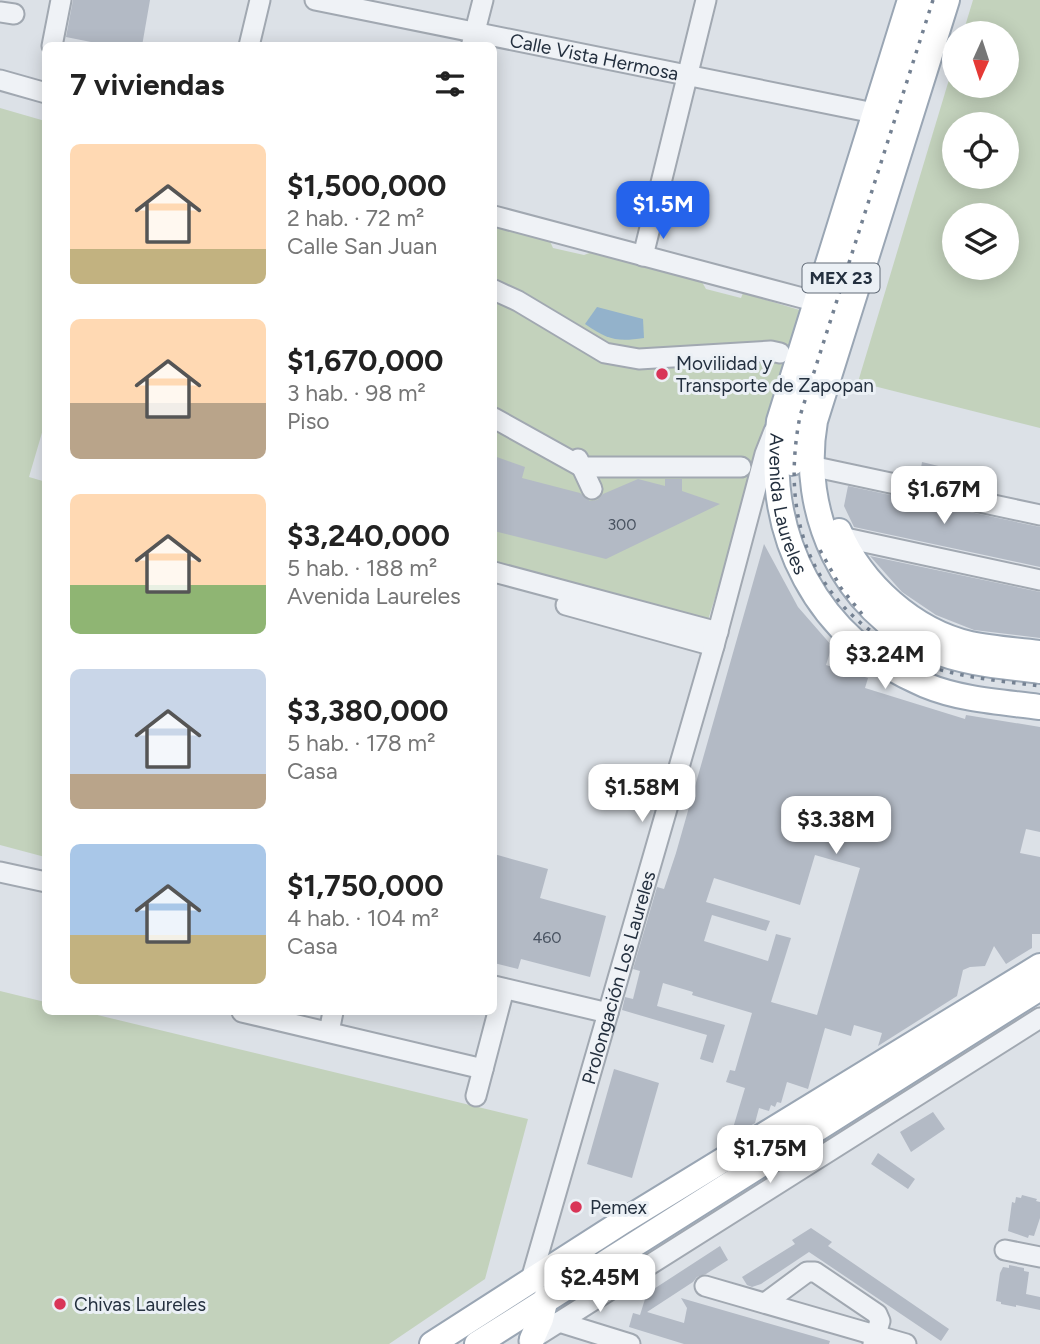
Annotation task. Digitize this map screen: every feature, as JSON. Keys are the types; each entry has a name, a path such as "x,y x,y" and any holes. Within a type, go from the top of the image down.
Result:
{"main road":[{"name":"Avenida Laureles","path":"910,0 874,113 815,421 817,507 827,542 849,581 878,614 911,638 944,654 970,662 1040,671"},
{"name":"Avenida Laureles","path":"928,0 837,310 800,407 792,459 793,489 806,541 826,581 861,624 894,650 933,670 970,681 1040,690"},
{"name":"Avenida Laureles","path":"874,255 947,0"},
{"name":"Avenida Laureles","path":"959,0 874,255 837,310 779,421 775,458 779,511 790,548 812,590 838,624 866,651 884,664 926,686 967,698 1040,707"},
{"path":"882,88 906,68"},
{"name":"Avenida Laureles","path":"817,467 841,537 878,589 890,601 936,632 973,645 1040,653"},
{"path":"477,1344 543,1292 622,1222 1040,966"},
{"path":"443,1340 578,1278 1040,988"},
{"path":"578,1278 589,1258 622,1236 625,1229 622,1222"},
{"path":"535,1342 541,1319 543,1292"}],"street":[{"path":"53,42 61,0"},
{"path":"250,42 260,0"},
{"name":"Calle Vista Hermosa","path":"315,0 491,42"},
{"path":"473,39 483,0"},
{"path":"643,257 706,0"},
{"name":"Calle Vista Hermosa","path":"497,43 688,75 874,113"},
{"path":"0,80 42,88"},
{"path":"497,217 837,310"},
{"path":"497,291 605,353 639,359 771,351 780,353"},
{"path":"497,420 580,463 741,467"},
{"name":"Prolongación Los Laureles","path":"543,1292 608,1013 716,639 765,454 779,421"},
{"path":"580,463 592,489"},
{"path":"817,467 1040,514"},
{"path":"752,508 760,503 769,503 779,511"},
{"path":"841,537 1040,580"},
{"path":"497,573 716,639"},
{"path":"497,586 716,639"},
{"path":"0,873 42,881"},
{"path":"498,988 608,1013"},
{"path":"255,1015 483,1069"},
{"path":"329,1032 332,1015"},
{"path":"476,1096 493,1015"},
{"path":"535,1342 559,1322 1040,1018"},
{"path":"925,1061 939,1082"},
{"path":"856,1104 870,1125"},
{"path":"770,1158 783,1180"},
{"path":"1005,1250 1040,1257"},
{"path":"765,1303 811,1271 877,1314 880,1321 874,1340"},
{"path":"705,1286 874,1340 906,1344"},
{"path":"543,1292 559,1322 630,1344"}],"green space":[{"path":"973,0 1040,0 1040,428 858,382 943,98 1019,98 1019,21 967,21"},
{"path":"0,108 42,120 42,433 29,477 42,481 42,856 0,845"},
{"path":"497,226 549,239 553,248 584,255 592,252 702,282 706,289 741,298 743,293 803,311 708,620 497,570"},
{"path":"0,991 42,1001 42,1015 97,1015 528,1119 485,1279 389,1344 0,1344"}],"water":[{"path":"597,307 643,319 644,338 627,340 607,337 585,324"}],"building":[{"path":"73,0 150,0 143,42 91,42 66,37"},
{"path":"497,457 525,467 522,478 580,493 590,501 638,479 665,486 665,479 682,479 682,491 720,504 606,559 497,532"},
{"path":"922,462 959,471 957,482 920,474"},
{"path":"848,486 1040,527 1040,567 854,527 844,506"},
{"path":"764,544 798,607 832,646 826,665 868,678 865,688 965,719 966,715 1040,727 1040,832 1026,829 1020,853 1040,857 1040,934 1032,934 1032,948 1006,964 994,946 985,966 963,970 957,996 878,1046 882,1033 854,1025 851,1036 825,1028 808,1089 787,1082 781,1103 777,1102 775,1107 771,1105 769,1111 759,1108 755,1123 730,1138 745,1088 726,1082 730,1070 735,1071 752,1013 692,995 693,992 663,983 657,1006 725,1025 713,1063 700,1059 707,1035 622,1010 625,997 633,999 640,971 633,969 657,887 664,889","holes":["815,855 860,868 817,1015 771,1002 791,938 776,934 768,961 704,941 712,915 766,931 770,921 706,902 714,878 800,905"]},
{"path":"870,556 1040,592 1040,638 974,630 936,615 902,592"},
{"path":"497,855 548,869 540,898 606,916 590,977 521,959 518,969 497,964"},
{"path":"614,1069 659,1083 632,1178 587,1164"},
{"path":"933,1112 945,1129 911,1152 900,1132"},
{"path":"878,1153 915,1179 908,1189 871,1164"},
{"path":"1022,1195 1040,1202 1040,1218 1034,1236 1029,1235 1028,1238 1008,1231 1012,1202 1015,1203 1016,1197 1021,1198"},
{"path":"811,1228 832,1242 828,1246 949,1329 941,1341 809,1252 761,1284 752,1287 747,1285 742,1277 795,1244 792,1240"},
{"path":"720,1246 728,1260 697,1277 647,1312 684,1323 687,1308 681,1298 830,1341 829,1344 684,1344 629,1327 633,1313 640,1315 645,1299 643,1296"},
{"path":"1009,1265 1024,1268 1024,1271 1029,1272 1026,1294 1040,1297 1040,1310 996,1301 1000,1273 1003,1267 1009,1268"}],"railway":[{"path":"933,0 800,416 794,486 799,519 808,550 822,578 841,604 866,627 908,655 939,669 1040,686"},
{"path":"820,550 841,588 862,614"}],"place":[{"name":"Movilidad y Transporte de Zapopan","path":"662,374"},
{"name":"Pemex","path":"576,1207"},
{"name":"Chivas Laureles","path":"60,1304"}]}
